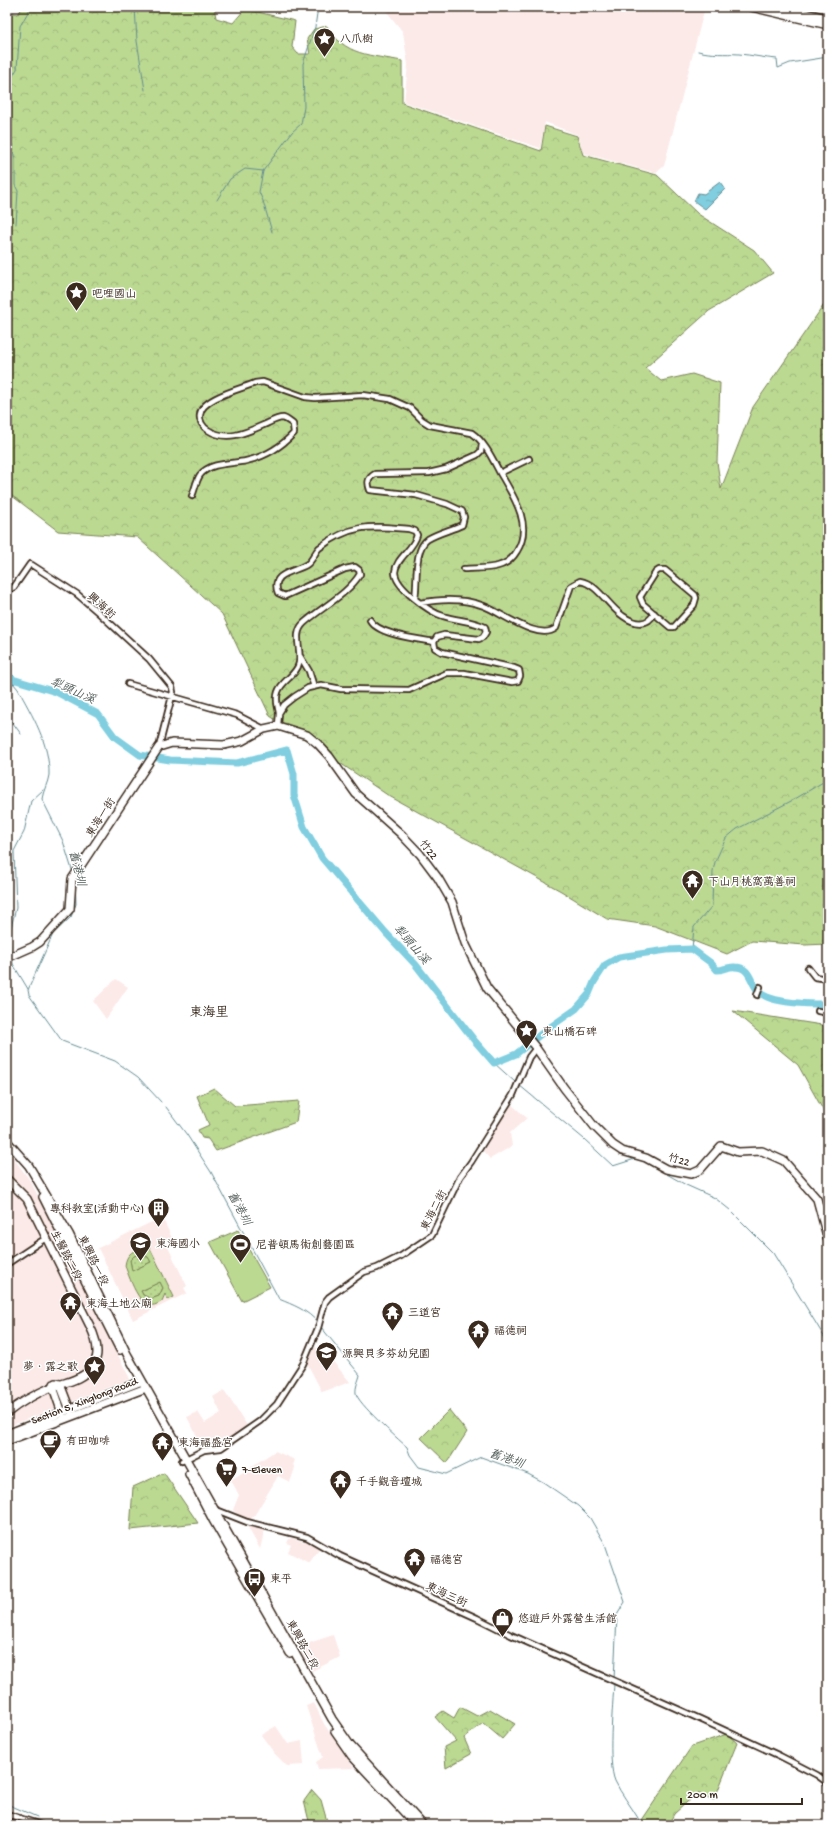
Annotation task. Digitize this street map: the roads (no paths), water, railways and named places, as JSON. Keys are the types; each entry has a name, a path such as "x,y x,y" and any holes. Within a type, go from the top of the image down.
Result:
{"street":[{"path":"751,7 828,25"},
{"path":"775,7 828,18"},
{"path":"192,496 200,475 206,470 213,466 247,461 270,452 294,433 293,424 282,418 274,420 252,431 230,437 216,434 203,426 199,419 200,412 206,403 255,383 263,382 305,397 315,398 363,395 390,399 410,408 422,420 430,425 472,433 482,444 515,499 523,521 522,542 513,558 500,566 464,569"},
{"path":"415,598 417,586 416,569 421,549 426,540 462,525 464,518 462,511 448,504 416,495 370,490 367,483 369,478 375,474 429,473 446,469 477,455 481,451 482,444"},
{"path":"500,473 529,458"},
{"path":"278,726 279,712 276,706 278,692 284,681 299,666 300,656 297,640 301,627 357,579 360,574 359,570 355,567 345,569 285,596 278,593 276,584 280,576 309,563 318,549 340,534 367,527 409,529 415,531 417,535 416,540 400,561 395,573 402,587 433,612 444,617 479,624 485,627 486,632 483,638 479,639 444,635 437,637 434,642 435,648 442,652 514,668 518,670 520,676 518,680 512,682 464,673 447,673 414,688 396,691 341,689 321,685 308,688 294,697 284,705 279,712"},
{"name":"興海街","path":"7,591 14,587 30,564 82,599 149,659 172,687 173,697"},
{"path":"659,570 665,570 696,598 694,605 674,627 670,627 654,613 644,604 640,597 656,572 659,570"},
{"path":"420,603 439,599 458,600 483,606 524,626 545,633 551,632 556,628 571,586 580,581 590,585 623,617 641,623 647,623 651,620 654,613"},
{"path":"370,620 372,625 389,633 434,642"},
{"path":"300,656 309,671 314,687"},
{"path":"128,684 237,715 264,729"},
{"path":"159,747 173,697"},
{"name":"竹22","path":"159,747 172,743 224,745 242,741 264,729 278,726 308,735 329,756 356,794 420,854 447,892 468,950 487,988 536,1048 564,1088 591,1122 613,1145 622,1151 646,1158 666,1168 691,1174 700,1170 721,1146 738,1152 762,1151 784,1161 817,1199 828,1240"},
{"name":"東海一街","path":"10,956 40,942 70,908 72,882 74,876 159,747"},
{"path":"808,968 815,977 828,979"},
{"path":"757,995 760,988"},
{"path":"818,1011 828,1013"},
{"name":"東海二街","path":"183,1460 204,1450 221,1448 260,1421 277,1404 303,1364 318,1328 325,1302 364,1272 377,1268 401,1256 432,1235 460,1177 485,1142 516,1090 529,1057 536,1048"},
{"name":"東興路一段","path":"7,1141 29,1166 66,1228 142,1385"},
{"name":"東興路一段","path":"7,1146 25,1166 37,1186 95,1298 110,1332 142,1385 183,1460"},
{"name":"生醫路二段","path":"7,1179 27,1199 44,1239"},
{"name":"生醫路二段","path":"7,1186 24,1203 90,1326 96,1339 98,1349 97,1358 91,1368 79,1378 24,1394 7,1409"},
{"path":"7,1264 44,1239"},
{"path":"56,1384 70,1410"},
{"path":"56,1384 62,1413"},
{"name":"生醫路二段","path":"7,1413 26,1399 56,1384"},
{"name":"Section 5, Xinglong Road","path":"7,1434 142,1385"},
{"name":"Section 5, Xinglong Road","path":"7,1441 142,1385"},
{"name":"東興路二段","path":"183,1460 340,1741 351,1755 410,1815 423,1825"},
{"name":"東海三街","path":"210,1508 247,1522 306,1537 340,1556 786,1759 817,1775 828,1783"},
{"path":"7,1824 8,1815 41,1825"},
{"name":"東興路二段","path":"410,1815 416,1825"}],"water":[{"path":"720,182 725,189 705,209 694,201 698,193 704,194"},
{"path":"7,672 14,676 16,682 14,684 7,681"}],"waterway":[{"path":"7,85 17,69 20,26 31,7"},
{"path":"135,7 137,41 145,90"},
{"path":"272,232 259,192 263,171 292,132 301,124 304,107 303,64 315,27 318,7"},
{"path":"698,51 744,54 777,59 778,68 790,63 828,57"},
{"path":"7,135 12,144 15,160 15,185 18,191 16,224"},
{"path":"217,200 230,179 245,169 263,171"},
{"name":"犁頭山溪","path":"7,676 9,678 56,692 98,714 115,737 140,755 170,760 237,763 287,750 294,774 294,795 304,827 322,858 386,933 416,965 474,1040 494,1063 516,1054 576,1009 589,994 594,982 605,965 619,957 667,950 692,949 711,963 717,970 733,967 744,970 750,976 759,992 765,996 782,1001 828,1004"},
{"name":"舊港圳","path":"13,683 29,709 47,752 49,775 42,799 63,841 73,873"},
{"path":"7,715 21,734"},
{"path":"692,949 694,927 712,906 713,871 715,862 726,838 737,829 795,799 828,779"},
{"name":"舊港圳","path":"11,953 9,935 16,908 14,851 24,832 31,801 43,790"},
{"name":"舊港圳","path":"75,879 76,904 71,917 53,934 28,990 29,995 62,1041 115,1061 138,1077 161,1102"},
{"name":"舊港圳","path":"12,959 13,964 28,989"},
{"path":"494,1063 515,1082"},
{"path":"519,1085 584,1139 613,1166 635,1159"},
{"name":"舊港圳","path":"166,1107 187,1135 211,1172 279,1299 305,1311 318,1323"},
{"path":"644,1161 686,1185 715,1198 730,1210 773,1253 828,1343"},
{"name":"舊港圳","path":"321,1327 360,1375 356,1391 358,1398 378,1420 407,1447 410,1455 419,1467 446,1474 481,1457 528,1474 543,1482 578,1506 590,1518 605,1544 625,1602 617,1615 614,1680"},
{"name":"舊港圳","path":"614,1683 611,1761 617,1786 638,1818 639,1825"},
{"path":"7,1804 37,1817"},
{"path":"53,1822 61,1825"}],"place":[{"name":"八爪樹","path":"325,58"},
{"name":"吧哩國山","path":"76,312"},
{"name":"下山月桃窩萬善祠","path":"693,900"},
{"name":"東山橋石碑","path":"527,1050"},
{"name":"專科教室(活動中心)","path":"159,1228"},
{"name":"東海國小","path":"140,1262"},
{"name":"尼普頓馬術創藝園區","path":"240,1264"},
{"name":"東海土地公廟","path":"71,1322"},
{"name":"三道宮","path":"393,1332"},
{"name":"福德祠","path":"478,1350"},
{"name":"源興貝多芬幼兒園","path":"327,1372"},
{"name":"夢．露之歌","path":"94,1386"},
{"name":"有田咖啡","path":"50,1460"},
{"name":"東海福盛宮","path":"163,1462"},
{"name":"7-Eleven","path":"226,1488"},
{"name":"千手觀音壇城","path":"340,1500"},
{"name":"福德宮","path":"414,1578"},
{"name":"東平","path":"255,1598"},
{"name":"悠遊戶外露營生活館","path":"502,1638"}],"district":[{"name":"東海里","path":"209,1011"}]}
